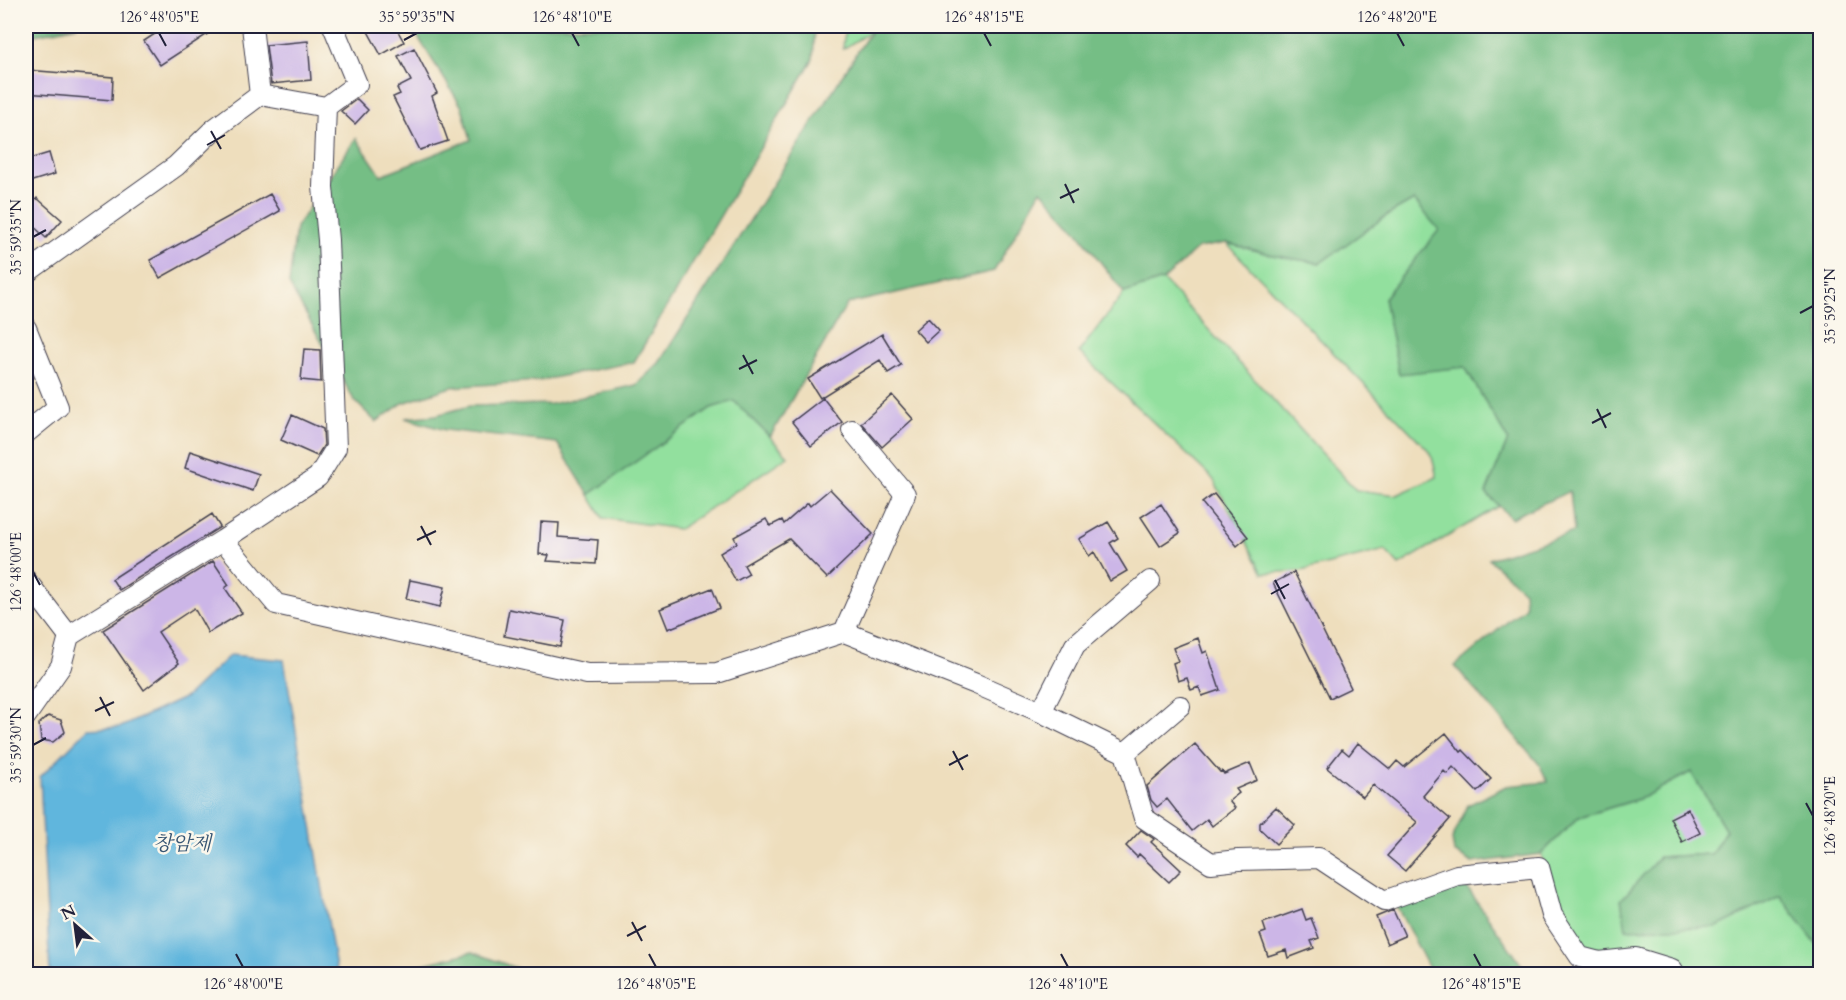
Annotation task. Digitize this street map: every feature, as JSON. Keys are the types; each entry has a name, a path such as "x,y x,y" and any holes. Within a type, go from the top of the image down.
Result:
{"street":[{"path":"252,26 260,94"},
{"path":"26,273 176,166 214,129 260,94 326,107 357,84 333,26"},
{"path":"26,716 61,666 69,636 223,540 318,477 336,448 323,188 326,107"},
{"path":"26,328 58,407 26,432"},
{"path":"844,632 905,494 852,430"},
{"path":"223,540 276,604 587,674 717,673 844,632 976,684 1041,712 1125,753 1144,818 1211,863 1319,858 1384,901 1457,875 1539,867 1552,915 1580,957 1599,962 1636,958 1672,969 1675,975"},
{"path":"26,580 69,636"},
{"path":"1041,712 1075,645 1150,581"},
{"path":"1125,753 1180,706"}],"green space":[{"path":"26,26 77,26 26,37"},
{"path":"411,26 815,26 813,59 634,362 537,381 451,387 403,403 376,422 354,400 289,284 296,227 356,138 381,175 471,140 462,107"},
{"path":"845,26 874,26 868,33 843,49"},
{"path":"874,26 1820,26 1820,948 1780,896 1717,927 1626,929 1621,900 1659,857 1711,854 1726,830 1691,772 1642,798 1579,817 1541,854 1472,863 1454,852 1452,839 1468,805 1506,786 1548,782 1539,764 1455,666 1525,607 1524,591 1489,559 1574,532 1570,491 1511,518 1486,493 1508,440 1465,367 1399,374 1384,298 1439,230 1414,200 1386,216 1320,263 1277,256 1226,243 1198,248 1163,280 1124,293 1071,223 1041,190 994,271 847,304 770,437 734,401 711,408 589,495 557,443 445,430 405,418 436,415 470,406 551,404 636,385 659,363"},
{"path":"1414,200 1440,230 1384,298 1399,373 1465,367 1508,440 1486,493 1499,506 1399,565 1385,550 1301,571 1263,573 1213,479 1079,352 1124,293 1163,280 1356,490 1397,495 1437,477 1431,453 1226,243 1277,256 1320,263 1386,216"},
{"path":"734,400 788,456 679,529 603,518 589,495 711,408"},
{"path":"1691,772 1726,830 1711,854 1659,857 1717,927 1780,895 1820,948 1820,974 1740,974 1738,971 1708,974 1600,954 1579,947 1553,894 1541,854 1579,817 1636,800"},
{"path":"1463,882 1528,974 1432,974 1395,903"},
{"path":"472,952 532,974 385,974"}],"water":[{"name":"창암제","path":"230,655 284,660 337,974 50,974 40,777 88,729 121,727 186,697"}],"building":[{"path":"167,26 220,26 160,65 144,41"},
{"path":"365,26 395,26 404,42 381,55"},
{"path":"308,41 311,80 271,84 266,45"},
{"path":"414,48 437,93 432,96 448,141 420,150 393,97 400,94 397,88 411,81 398,56"},
{"path":"26,70 113,77 112,100 26,93"},
{"path":"357,99 368,110 355,124 341,111"},
{"path":"49,153 55,174 26,183 26,160"},
{"path":"270,194 280,211 160,278 150,260"},
{"path":"37,198 62,220 46,238 26,219 26,211"},
{"path":"928,318 939,330 926,342 915,330"},
{"path":"882,334 901,365 888,373 880,360 820,398 808,379"},
{"path":"304,349 320,350 321,382 301,380"},
{"path":"892,395 913,419 882,447 861,423"},
{"path":"823,398 842,422 811,446 792,422"},
{"path":"292,415 323,429 324,445 317,456 281,440"},
{"path":"190,451 259,474 253,491 185,468"},
{"path":"830,489 873,534 827,578 789,539 744,565 749,574 736,581 720,553 737,543 734,537 766,519 770,526 782,520 784,524 808,503 810,506"},
{"path":"1214,494 1248,537 1237,546 1202,503"},
{"path":"1161,504 1180,533 1160,546 1141,517"},
{"path":"212,514 220,527 119,590 112,579"},
{"path":"541,522 559,523 558,537 598,540 596,564 547,561 549,555 539,554"},
{"path":"1108,522 1118,538 1110,543 1127,571 1110,581 1094,552 1089,556 1079,539"},
{"path":"213,561 229,585 225,588 242,613 208,633 194,608 158,632 179,663 144,690 103,630"},
{"path":"1294,572 1351,688 1330,698 1273,583"},
{"path":"410,580 445,587 440,607 406,599"},
{"path":"712,588 720,608 668,629 660,609"},
{"path":"509,609 565,620 560,647 504,636"},
{"path":"1198,638 1203,653 1207,651 1220,690 1202,696 1199,687 1191,690 1187,678 1178,681 1173,663 1178,661 1173,648"},
{"path":"48,716 61,720 65,732 53,742 41,740 39,724"},
{"path":"1446,733 1461,752 1463,750 1491,779 1477,792 1453,767 1447,774 1444,771 1423,796 1450,819 1405,871 1387,856 1417,822 1373,785 1363,797 1327,768 1342,749 1349,755 1358,743 1390,769 1397,761 1404,767"},
{"path":"1195,744 1220,772 1224,774 1250,763 1257,780 1236,789 1239,793 1229,801 1235,808 1212,826 1207,819 1192,831 1167,799 1157,807 1151,800 1147,786"},
{"path":"1276,807 1295,825 1276,844 1260,829 1260,823"},
{"path":"1688,809 1700,833 1682,842 1670,818"},
{"path":"1141,830 1154,839 1151,842 1181,870 1169,882 1139,854 1137,857 1126,846"},
{"path":"1302,909 1306,920 1311,918 1319,938 1311,941 1314,948 1288,958 1286,950 1268,956 1260,934 1266,932 1263,923"},
{"path":"1393,910 1405,936 1387,944 1376,917"}]}
